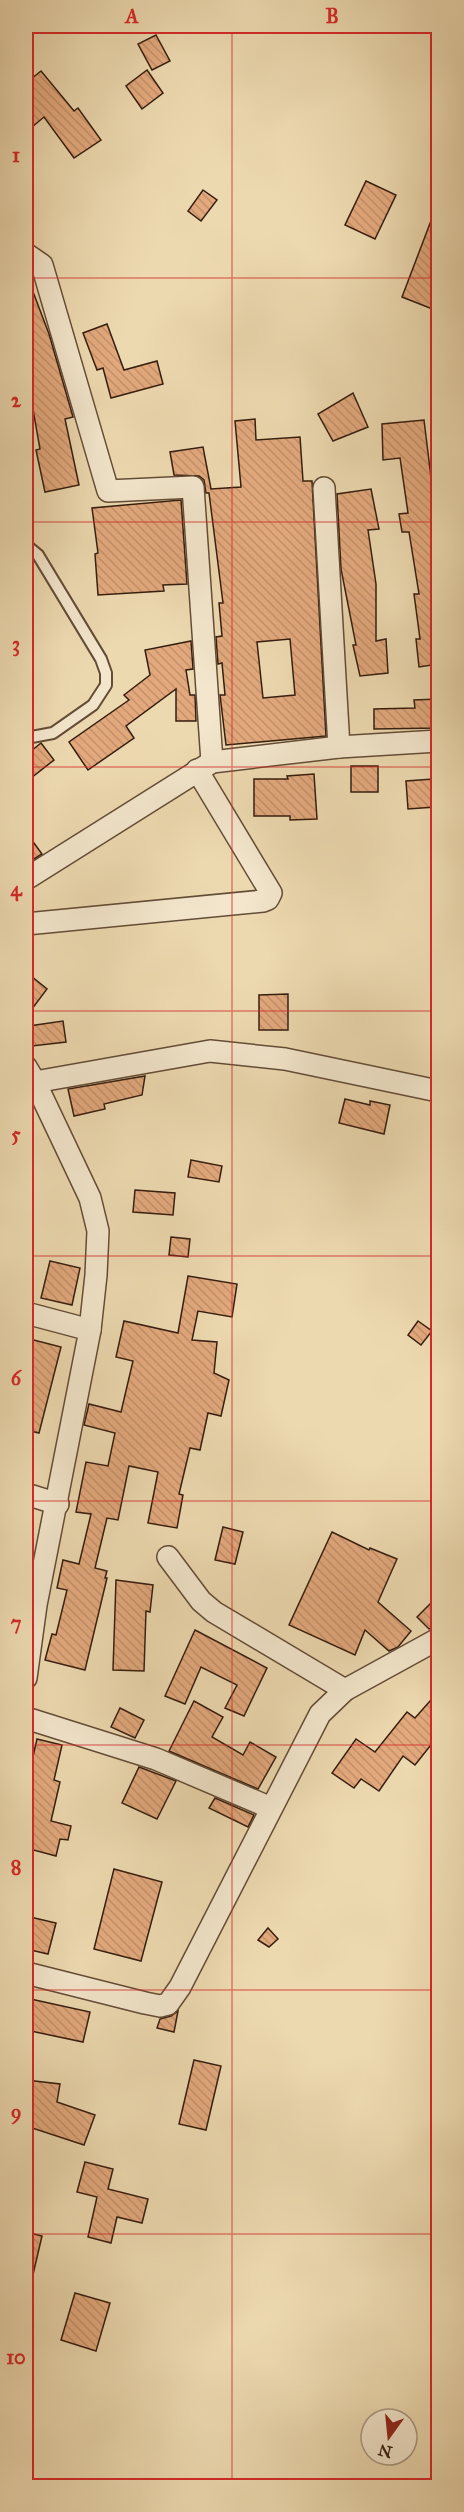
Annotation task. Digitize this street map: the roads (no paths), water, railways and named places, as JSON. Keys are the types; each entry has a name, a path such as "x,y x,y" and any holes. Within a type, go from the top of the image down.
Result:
{"street":[{"path":"26,254 42,265 108,491 193,487 204,766 271,893 268,899 263,901 26,924"},
{"path":"324,488 339,747"},
{"path":"26,879 204,766 339,747 438,741"},
{"path":"26,1678 30,1617 58,1504 90,1330 98,1231 90,1198 30,1074 210,1051 285,1059 438,1091"},
{"path":"26,1313 90,1330"},
{"path":"26,1494 58,1504"},
{"path":"168,1557 201,1601 214,1612 345,1690"},
{"path":"26,1973 145,2003 160,2006 168,2004 180,1987 320,1714 345,1690 438,1639"},
{"path":"26,1718 149,1757 271,1808"}],"lane":[{"path":"26,545 38,555 101,659 106,673 106,685 93,705 53,733 26,738"}]}
